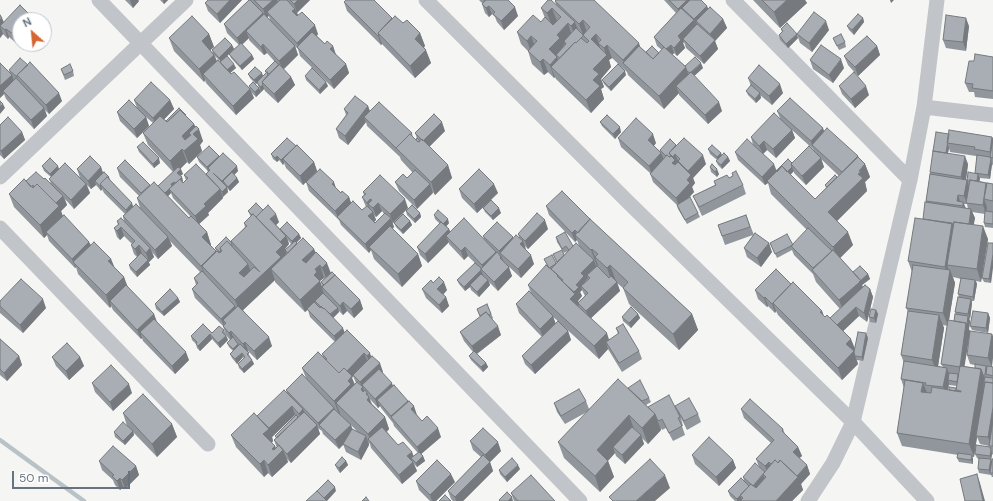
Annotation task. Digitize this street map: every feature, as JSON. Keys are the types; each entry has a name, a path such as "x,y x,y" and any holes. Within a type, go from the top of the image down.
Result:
{"street":[{"path":"99,0 580,501"},
{"path":"0,177 186,0"},
{"path":"426,0 626,200 853,422 927,501"},
{"path":"733,0 910,180"},
{"path":"808,501 833,463 853,422 910,180 924,107 937,0"},
{"path":"924,107 993,115"},
{"path":"0,228 208,444"}],"building":[{"path":"208,0 230,0 217,14 205,3"},
{"path":"249,0 263,13 237,38 224,24"},
{"path":"254,0 273,0 263,9"},
{"path":"280,0 287,0 295,9 292,11 297,16 302,12 315,25 297,43 267,12"},
{"path":"290,0 298,0 294,4"},
{"path":"346,0 374,0 392,18 378,33 378,36 344,2"},
{"path":"486,0 508,0 515,7 501,21 493,14 495,12 489,6 486,8 482,4"},
{"path":"548,0 551,0 575,22 571,26 568,23 557,35 560,38 549,49 557,57 550,65 543,59 540,62 528,51 537,41 531,36 527,41 517,32 533,15 541,22 545,17 553,25 561,17 552,8 547,13 541,8"},
{"path":"594,0 639,43 623,60 607,45 604,48 598,43 601,40 596,34 591,39 607,55 593,69 599,74 593,80 600,86 586,100 551,67 575,42 576,43 581,38 587,43 589,41 583,35 590,27 583,20 579,24 555,1"},
{"path":"669,0 687,0 678,9"},
{"path":"690,0 701,0 707,6 694,19 682,8"},
{"path":"762,0 787,0 774,12"},
{"path":"20,5 27,12 13,12"},
{"path":"710,7 723,19 710,34 696,21"},
{"path":"681,8 694,20 678,36 681,40 674,48 671,45 666,49 654,37"},
{"path":"814,12 826,21 809,43 797,34"},
{"path":"12,13 12,33 0,26"},
{"path":"264,14 295,46 279,61 263,44 261,47 246,31"},
{"path":"858,14 863,18 852,30 847,26"},
{"path":"946,15 966,18 963,42 943,40"},
{"path":"192,16 209,34 202,41 214,55 199,69 169,38"},
{"path":"395,16 403,23 407,20 420,33 415,39 426,50 410,66 378,33"},
{"path":"787,23 797,34 786,44 779,35 783,31 781,29"},
{"path":"697,24 715,40 700,56 683,39"},
{"path":"576,28 583,36 560,58 556,55 566,44 564,41"},
{"path":"312,32 325,44 327,41 333,46 330,49 346,64 330,80 297,47"},
{"path":"841,34 845,42 837,46 833,38"},
{"path":"867,36 877,46 855,67 844,56"},
{"path":"225,38 232,45 219,58 212,50"},
{"path":"241,43 252,55 240,66 229,54"},
{"path":"821,45 841,59 829,75 810,60"},
{"path":"639,46 653,59 664,47 686,67 659,96 623,63"},
{"path":"652,46 659,53 653,59 646,52"},
{"path":"975,54 993,57 993,91 972,88 973,84 965,83 969,61 974,61"},
{"path":"227,56 234,64 227,70 220,62"},
{"path":"695,57 701,63 690,73 687,71 685,66"},
{"path":"20,58 28,65 17,75 17,77 9,70"},
{"path":"218,60 231,74 234,72 250,89 233,106 203,74"},
{"path":"275,61 279,65 269,74 265,71"},
{"path":"30,62 59,93 46,105 17,75"},
{"path":"0,63 12,75 0,86"},
{"path":"70,64 73,71 64,75 61,69"},
{"path":"279,64 291,77 274,94 262,82"},
{"path":"618,64 625,71 609,87 602,80"},
{"path":"759,65 780,84 769,96 748,78"},
{"path":"255,67 262,73 254,80 248,74"},
{"path":"312,68 326,82 319,90 305,76"},
{"path":"267,72 268,75 262,82 263,85 260,87 257,82"},
{"path":"691,72 719,102 705,115 676,86"},
{"path":"854,72 866,86 851,99 839,86"},
{"path":"16,78 44,108 31,120 3,91"},
{"path":"151,82 170,100 153,118 134,100"},
{"path":"253,82 259,88 255,92 249,86"},
{"path":"751,85 760,93 755,99 746,91"},
{"path":"355,96 368,106 345,136 336,129 348,113 344,109"},
{"path":"790,98 823,128 811,141 777,111"},
{"path":"129,100 146,117 134,129 117,112"},
{"path":"379,102 412,133 396,148 364,117"},
{"path":"179,108 186,115 180,110 167,122 166,121"},
{"path":"180,110 194,124 182,136 185,140 191,135 189,133 196,126 199,129 193,134 198,139 184,151 182,149 170,161 143,133 160,116 167,122"},
{"path":"774,113 792,130 773,149 764,141 759,146 751,137"},
{"path":"434,114 442,122 423,141 415,133"},
{"path":"607,115 620,127 613,134 600,122"},
{"path":"8,117 22,132 1,151 0,125"},
{"path":"636,118 653,134 648,140 661,153 649,166 618,138"},
{"path":"827,128 858,156 842,172 812,145"},
{"path":"949,130 992,137 990,152 974,149 975,147 947,143"},
{"path":"936,132 949,134 946,153 933,151"},
{"path":"410,134 418,142 422,139 448,165 431,182 396,148"},
{"path":"287,138 296,146 281,160 277,156 275,158 271,154"},
{"path":"684,138 703,155 688,171 678,161 680,159 675,154 673,157 669,153"},
{"path":"670,139 676,145 669,153 671,156 669,157 660,150"},
{"path":"747,139 774,164 762,177 735,152"},
{"path":"993,139 993,158 990,157"},
{"path":"143,142 159,158 153,164 137,147"},
{"path":"297,145 314,162 300,176 283,159"},
{"path":"712,145 721,153 717,157 708,149"},
{"path":"209,146 219,156 207,167 197,157"},
{"path":"809,146 821,158 802,176 791,164"},
{"path":"933,151 965,156 961,177 930,172"},
{"path":"223,153 237,166 222,181 213,173 227,187 222,192 206,174 210,170 208,168"},
{"path":"724,153 728,157 721,165 716,161"},
{"path":"667,155 669,157 671,156 675,160 672,163 675,165 678,162 691,175 687,180 690,183 676,198 650,174"},
{"path":"977,155 990,157 991,159 988,175 975,173"},
{"path":"90,156 101,167 88,181 77,169"},
{"path":"858,157 865,164 859,171 861,172 858,174 863,178 828,212 848,232 833,247 767,181 782,166 815,199"},
{"path":"50,158 58,166 50,174 42,166"},
{"path":"788,159 792,163 792,167 787,172 782,166 777,172 776,171"},
{"path":"125,160 150,185 141,193 117,168"},
{"path":"65,163 86,184 71,200 49,179"},
{"path":"196,164 220,189 204,204 206,206 195,216 169,189 180,179 183,183 188,178 184,175"},
{"path":"712,164 717,169 715,172 710,167"},
{"path":"178,167 181,169 177,173 182,177 176,183 174,182 171,184 172,186 165,193 158,186"},
{"path":"320,169 334,182 332,184 341,193 342,191 349,197 335,211 306,182"},
{"path":"479,169 494,184 474,204 459,189"},
{"path":"415,170 430,184 414,200 395,182 403,174 407,178"},
{"path":"736,171 743,185 699,207 693,196 716,185 714,181 727,175 729,178 733,176 732,173"},
{"path":"36,172 44,179 45,178 63,196 56,203 37,184 34,187 33,185 31,187 26,181"},
{"path":"104,172 109,177 107,177 100,184 100,186 95,181"},
{"path":"232,172 237,178 228,187 223,181"},
{"path":"968,172 978,174 977,181 967,181"},
{"path":"930,174 967,180 964,196 958,195 957,201 963,202 963,206 926,201"},
{"path":"380,175 405,199 390,214 378,203 373,208 368,204 372,200 370,199 367,203 362,197 366,194 363,192"},
{"path":"835,175 837,177 827,187 825,185"},
{"path":"107,177 132,203 126,210 100,184"},
{"path":"24,179 33,188 37,184 59,206 40,225 9,194"},
{"path":"970,180 986,183 983,205 966,203"},
{"path":"154,182 189,218 191,216 207,232 202,237 216,251 201,266 137,198"},
{"path":"987,183 993,184 993,201 984,199"},
{"path":"562,191 590,219 578,233 575,230 572,233 546,206"},
{"path":"690,197 698,213 685,220 677,205"},
{"path":"491,200 499,208 491,216 483,208"},
{"path":"353,201 362,210 367,206 373,212 368,216 375,223 385,213 391,218 365,244 337,217"},
{"path":"925,202 971,209 969,224 954,222 953,224 923,219"},
{"path":"256,203 263,210 256,217 248,211"},
{"path":"136,204 168,237 155,250 123,216"},
{"path":"268,205 276,214 270,219 286,236 280,242 256,217"},
{"path":"412,205 420,213 414,219 406,211"},
{"path":"438,210 448,219 443,224 434,215"},
{"path":"985,211 993,212 993,224 984,223"},
{"path":"537,213 545,220 525,241 518,234"},
{"path":"253,214 283,245 276,252 281,257 235,300 202,266 217,251 219,253 222,251 220,248 227,241 248,264 239,273 244,277 254,267 260,272 231,241 247,226 244,223"},
{"path":"403,214 410,221 401,230 394,223"},
{"path":"64,215 89,242 72,259 46,232"},
{"path":"746,215 750,227 722,236 718,225"},
{"path":"121,218 150,248 146,253 139,245 135,249 131,245 135,241 121,227 117,231 114,228 119,224 117,221"},
{"path":"464,218 496,252 482,265 465,247 461,251 446,236"},
{"path":"915,218 952,223 945,267 908,261"},
{"path":"590,219 692,314 673,334 623,288 628,282 610,265 607,268 595,257 598,254 592,249 591,250 575,235"},
{"path":"287,222 299,234 292,241 280,229"},
{"path":"441,222 449,229 425,254 417,247"},
{"path":"497,222 513,237 499,251 483,236"},
{"path":"954,222 983,226 977,269 947,265"},
{"path":"390,226 418,254 398,274 369,247"},
{"path":"808,228 832,251 813,268 791,246"},
{"path":"565,232 573,246 569,250 566,246 562,249 556,237"},
{"path":"755,233 769,243 757,258 744,248"},
{"path":"787,234 793,245 775,254 770,243"},
{"path":"516,235 523,241 520,244 531,255 518,269 500,253"},
{"path":"226,237 231,242 232,246 227,241 220,248 220,252 215,248"},
{"path":"303,238 314,249 302,260 306,263 316,252 327,263 322,268 320,265 315,269 317,272 314,275 320,281 300,300 271,269"},
{"path":"295,241 297,243 288,253 285,250"},
{"path":"94,242 111,259 108,261 124,277 106,295 73,262"},
{"path":"576,243 594,260 581,273 584,276 576,285 579,287 574,292 551,269"},
{"path":"988,243 993,243 993,254 989,279 982,278"},
{"path":"562,250 564,255 557,262 553,254"},
{"path":"833,250 861,281 839,300 812,270"},
{"path":"497,252 501,257 500,258 509,267 494,282 481,269"},
{"path":"141,253 148,260 136,272 129,265"},
{"path":"552,255 556,263 549,268 544,259"},
{"path":"475,263 481,268 481,270 464,287 457,280"},
{"path":"546,265 558,275 557,276 575,294 570,299 607,333 594,346 528,285"},
{"path":"913,265 950,270 943,313 906,308"},
{"path":"597,266 609,278 611,276 617,282 586,311 578,303 588,293 581,286 590,278 587,275"},
{"path":"860,266 868,274 861,281 853,272"},
{"path":"776,269 791,284 772,304 755,290"},
{"path":"202,271 235,306 221,319 192,289 198,283 194,278"},
{"path":"332,272 335,275 324,285 321,282"},
{"path":"481,274 488,280 477,292 470,285"},
{"path":"335,275 360,300 351,309 343,302 340,306 322,287"},
{"path":"439,277 444,282 437,289 446,297 439,305 422,289 431,280 433,283"},
{"path":"961,278 975,280 973,297 958,294"},
{"path":"21,279 43,299 20,325 0,306 0,301"},
{"path":"793,282 822,311 820,312 825,317 827,315 851,339 846,344 854,351 838,368 773,303"},
{"path":"126,285 154,314 137,330 110,301"},
{"path":"865,285 870,289 864,313 856,307 837,325 830,318"},
{"path":"170,289 178,298 162,312 155,304"},
{"path":"529,291 553,316 540,329 516,304"},
{"path":"323,293 338,308 330,314 315,301"},
{"path":"958,297 971,299 968,314 955,312"},
{"path":"314,302 320,308 321,306 324,308 343,328 334,336 307,309"},
{"path":"487,304 491,314 489,315 486,312 480,316 477,309"},
{"path":"238,306 269,337 254,351 245,342 243,344 231,331 229,333 223,326 226,323 223,320"},
{"path":"631,307 638,314 629,323 622,317"},
{"path":"871,309 876,310 874,318 869,317"},
{"path":"908,311 939,315 932,360 901,355"},
{"path":"973,311 988,313 986,328 970,326"},
{"path":"486,312 498,326 472,346 460,332"},
{"path":"955,314 968,316 967,325 966,323 954,321"},
{"path":"154,319 186,352 172,366 140,332"},
{"path":"948,320 966,323 960,367 941,364"},
{"path":"558,321 568,331 531,365 522,356"},
{"path":"203,324 212,333 219,326 224,330 222,332 226,336 218,343 210,334 198,346 196,344 197,342 191,336"},
{"path":"623,324 639,351 619,363 606,342 619,333 616,328"},
{"path":"347,330 370,353 367,356 364,353 347,371 344,368 339,373 322,354"},
{"path":"970,331 992,334 988,358 967,355"},
{"path":"858,332 866,333 862,357 855,356 854,352"},
{"path":"233,337 238,344 233,349 227,343"},
{"path":"0,339 19,356 4,373 0,369"},
{"path":"67,343 80,357 66,371 52,357"},
{"path":"240,344 249,353 247,354 252,360 242,369 238,364 245,357 242,353 235,359 230,354"},
{"path":"474,351 486,363 481,367 469,356"},
{"path":"318,352 339,373 344,368 352,376 348,381 351,384 334,401 302,368"},
{"path":"372,356 380,363 360,382 353,375"},
{"path":"904,361 947,368 943,387 925,385 926,383 901,379"},
{"path":"975,364 986,366 985,375 983,375 981,369 975,368"},
{"path":"111,365 129,384 110,402 92,383"},
{"path":"960,366 981,369 969,444 897,433 905,380 923,383 921,392 931,393 932,387 961,392 956,390"},
{"path":"987,366 993,367 993,376 986,374"},
{"path":"379,369 392,383 375,399 362,385"},
{"path":"949,373 958,374 957,382 948,380"},
{"path":"302,374 334,408 318,423 286,390"},
{"path":"985,377 993,378 993,383 985,382 983,385"},
{"path":"618,379 655,414 642,428 629,415 597,450 608,461 595,476 558,442"},
{"path":"640,380 649,398 642,401 628,388"},
{"path":"357,382 363,387 361,389 363,392 365,390 367,393 366,394 369,397 367,400 385,417 368,434 336,403"},
{"path":"985,382 993,383 993,407 988,437 976,436"},
{"path":"394,385 408,401 391,416 377,400"},
{"path":"949,387 956,388 956,391 949,390"},
{"path":"579,389 586,401 561,416 554,403"},
{"path":"284,390 303,409 299,414 292,406 269,428 257,416"},
{"path":"143,394 172,424 152,444 123,413"},
{"path":"669,395 680,417 678,418 682,426 669,433 662,419 659,421 648,407"},
{"path":"689,398 698,414 684,421 675,406"},
{"path":"750,399 783,429 782,431 798,447 793,452 807,465 797,476 780,460 778,463 775,460 771,464 769,462 765,466 756,459 774,440 741,409"},
{"path":"409,401 414,406 411,409 422,421 427,416 438,428 417,447 391,417"},
{"path":"334,409 351,425 335,440 319,425"},
{"path":"304,412 317,425 287,454 274,440"},
{"path":"254,413 269,429 263,434 275,446 272,449 274,450 279,445 283,450 268,465 264,460 260,464 231,435"},
{"path":"296,415 298,417 277,438 275,436"},
{"path":"993,421 993,446 989,446"},
{"path":"123,422 133,431 123,441 114,432"},
{"path":"382,427 398,445 403,442 412,452 407,456 413,462 399,475 368,439"},
{"path":"632,427 641,435 622,455 613,447"},
{"path":"483,428 498,442 485,455 470,441"},
{"path":"352,429 366,436 358,452 343,444"},
{"path":"709,437 733,460 716,477 692,455"},
{"path":"976,445 990,447 990,456 975,454"},
{"path":"113,446 136,466 122,480 120,478 117,481 112,476 114,475 99,461"},
{"path":"419,452 423,456 416,463 411,458"},
{"path":"958,453 972,455 971,460 957,458"},
{"path":"483,455 490,462 455,497 448,491"},
{"path":"342,457 346,461 339,468 335,465"},
{"path":"512,458 518,465 505,477 499,470"},
{"path":"979,458 991,459 989,470 978,469"},
{"path":"650,459 665,475 636,501 613,501 609,497"},
{"path":"992,459 993,473 990,473"},
{"path":"437,460 451,474 430,495 416,481"},
{"path":"775,460 778,463 780,460 798,477 776,501 741,501 743,498 740,495 751,484 756,488 766,477 763,474"},
{"path":"755,463 765,472 753,486 743,477"},
{"path":"977,474 983,501 965,501 960,479"},
{"path":"531,475 555,501 518,501 511,493"},
{"path":"741,478 749,486 737,499 728,491"},
{"path":"328,480 335,487 324,498 317,491"},
{"path":"317,491 327,501 306,501"},
{"path":"507,492 512,497 508,501 500,501 499,500"},
{"path":"445,495 451,501 439,501"},
{"path":"366,497 369,501 362,501"}],"waterway":[{"path":"0,440 84,501"}]}
